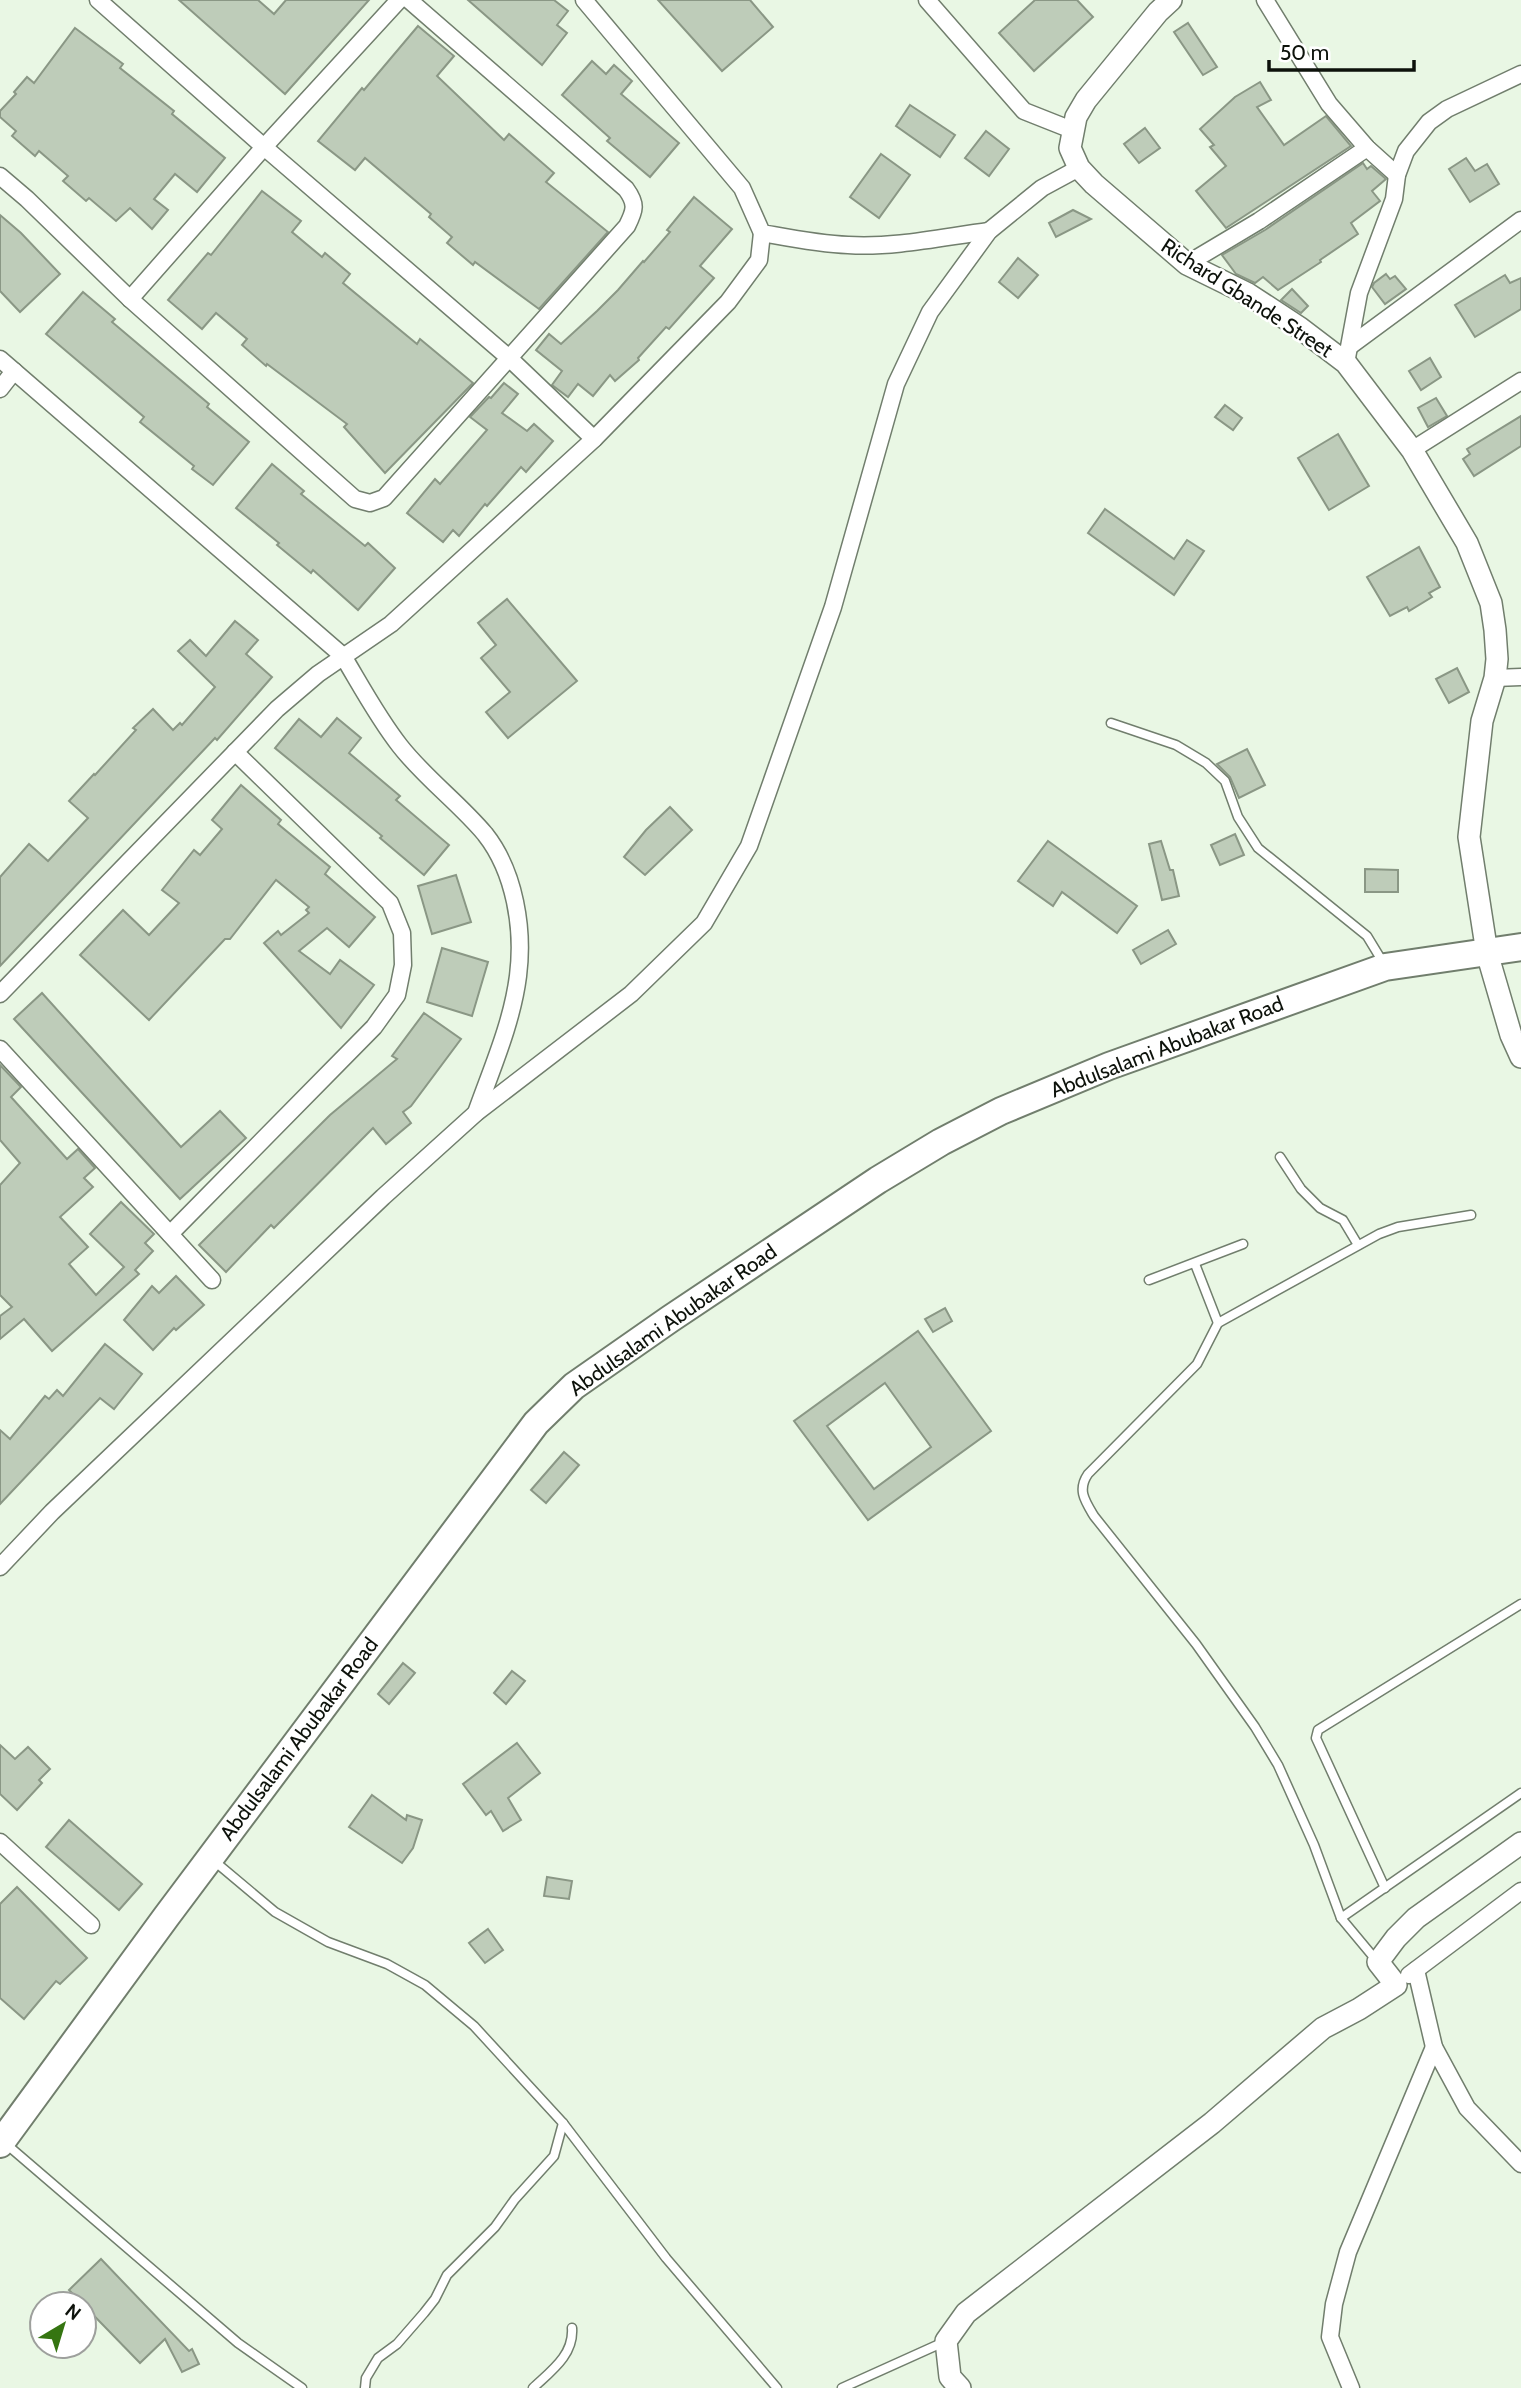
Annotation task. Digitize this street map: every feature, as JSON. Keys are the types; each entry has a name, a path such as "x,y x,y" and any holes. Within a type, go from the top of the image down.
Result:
{"main road":[{"name":"Abdulsalami Abubakar Road","path":"1,2143 536,1423 574,1386 878,1180 989,1117 1109,1066 1385,967 1521,947"}],"street":[{"path":"98,0 508,357 594,439"},
{"path":"130,299 399,0"},
{"path":"0,176 130,299 355,499 370,503 384,498 627,226 634,212 635,202 626,189 409,0"},
{"path":"0,995 304,685 391,624 594,439 729,302 759,260 762,233 742,188 584,0"},
{"path":"928,0 1024,111 1072,130"},
{"path":"0,1567 52,1512 383,1197 476,1113 631,994 704,923 749,846 833,607 896,384 930,312 989,231 1042,188 1079,168 1070,148 1076,117 1086,100 1158,12 1171,0"},
{"path":"1265,0 1329,104 1367,148 1397,175"},
{"path":"1348,355 1359,293 1394,199 1397,175 1406,151 1429,122 1464,100 1521,74"},
{"path":"1187,264 1259,221 1367,148"},
{"name":"Richard Gbande Street","path":"1079,168 1187,264 1248,294 1348,355 1412,450 1467,543 1491,603 1496,640 1494,678 1482,721 1469,837 1487,953 1511,1035 1521,1057"},
{"path":"1348,355 1521,220"},
{"path":"762,233 850,246 989,231"},
{"path":"0,359 343,656 400,747 486,835 504,866 519,916 519,974 510,1016 476,1113"},
{"path":"0,389 14,371"},
{"path":"1412,450 1521,382"},
{"path":"1494,678 1521,677"},
{"path":"170,1234 374,1027 397,995 403,965 402,933 390,902 236,752"},
{"path":"0,1049 212,1280"},
{"path":"1396,1985 1378,1962 1396,1938 1416,1918 1521,1843"},
{"path":"1,1845 91,1925"},
{"path":"960,2388 950,2377 946,2341 966,2313 1212,2123 1323,2028 1396,1985 1521,1891"},
{"path":"1416,1970 1434,2047 1467,2108 1521,2164"},
{"path":"1351,2388 1330,2337 1334,2304 1348,2252 1434,2047"}],"lane":[{"path":"1111,723 1176,744 1206,763 1225,781 1237,817 1258,848 1367,936 1385,967"},
{"path":"1280,1157 1301,1189 1320,1208 1343,1220 1358,1245"},
{"path":"1378,1962 1342,1918 1278,1765 1261,1736 1196,1644 1094,1516 1082,1491 1082,1482 1197,1364 1218,1323 1358,1245 1398,1227 1471,1215"},
{"path":"1149,1280 1243,1244"},
{"path":"1195,1264 1218,1323"},
{"path":"1385,1888 1316,1738 1318,1730 1521,1604"},
{"path":"1342,1918 1521,1793"},
{"path":"211,1858 275,1912 328,1942 387,1964 425,1985 474,2026 563,2123 666,2258 777,2388"},
{"path":"365,2388 366,2378 378,2358 397,2344 417,2322 435,2299 447,2275 495,2227 515,2199 554,2156 563,2123"},
{"path":"1,2143 239,2343 302,2388"},
{"path":"533,2388 569,2352 573,2339 572,2328"},
{"path":"842,2388 946,2341"}],"building":[{"path":"179,0 258,0 274,14 286,0 369,0 285,94"},
{"path":"468,0 554,0 568,11 557,25 567,33 542,65"},
{"path":"658,0 750,0 773,27 722,71"},
{"path":"1035,0 1077,0 1093,17 1034,71 999,33"},
{"path":"1188,23 1217,67 1203,75 1174,32"},
{"path":"418,26 454,56 437,76 504,140 509,134 554,173 546,182 608,232 539,309 475,262 473,265 447,243 452,237 429,217 431,214 365,158 355,170 318,141"},
{"path":"75,28 123,64 120,68 174,111 172,114 225,158 197,192 175,174 154,199 168,210 152,229 130,208 116,221 89,198 86,201 63,181 68,176 39,151 35,156 12,136 16,131 0,117 0,111 16,94 14,92 27,77 34,83"},
{"path":"592,61 606,74 614,65 632,81 621,94 679,143 650,177 607,141 610,138 562,95"},
{"path":"1260,82 1271,100 1257,107 1284,145 1326,116 1351,146 1226,228 1196,191 1226,166 1210,147 1214,145 1200,129 1235,97"},
{"path":"910,105 955,135 940,157 896,126"},
{"path":"1145,128 1160,148 1139,163 1124,144"},
{"path":"986,131 1009,149 989,176 965,158"},
{"path":"881,154 910,175 879,218 850,197"},
{"path":"1466,158 1475,171 1487,164 1499,184 1470,202 1449,169"},
{"path":"1363,163 1367,169 1371,166 1386,179 1372,191 1380,201 1351,223 1358,234 1278,290 1263,277 1255,283 1236,274 1222,255 1265,230"},
{"path":"262,191 301,221 292,232 322,257 325,253 350,274 343,283 417,344 420,339 473,383 385,473 344,427 347,424 267,364 266,366 242,345 247,339 216,313 202,329 168,300 208,253 211,255"},
{"path":"694,197 732,229 700,266 714,278 669,329 666,327 639,360 615,381 610,375 593,396 578,384 568,397 552,385 562,371 536,350 549,334 561,344 597,311 670,232 667,230"},
{"path":"1073,210 1091,219 1056,237 1049,223"},
{"path":"0,215 60,274 20,312 0,291"},
{"path":"1018,258 1038,275 1018,298 999,282"},
{"path":"1386,274 1390,279 1395,276 1406,289 1385,304 1372,287"},
{"path":"1505,275 1510,283 1521,278 1521,309 1475,337 1455,305"},
{"path":"1292,289 1308,306 1301,313 1281,300"},
{"path":"83,292 115,319 112,322 209,404 207,407 249,442 213,485 140,422 144,417 46,334"},
{"path":"1430,358 1441,377 1421,390 1409,371"},
{"path":"504,383 518,394 502,413 527,431 534,424 553,441 526,472 521,467 459,536 453,530 443,542 407,513 435,479 440,484 487,430 470,417"},
{"path":"1436,398 1447,416 1428,427 1418,408"},
{"path":"1225,405 1242,418 1233,430 1215,417"},
{"path":"1521,416 1521,446 1474,476 1463,459 1470,454 1467,449"},
{"path":"1338,434 1369,486 1329,510 1298,458"},
{"path":"272,464 304,491 301,494 365,546 368,543 395,568 358,610 236,508"},
{"path":"1105,509 1174,559 1187,540 1204,551 1174,595 1088,533"},
{"path":"1419,547 1440,587 1429,593 1432,597 1409,611 1407,607 1390,616 1367,577"},
{"path":"507,599 577,681 508,738 486,712 510,692 481,658 496,645 478,623"},
{"path":"235,621 258,640 246,654 272,677 217,740 215,738 0,966 0,877 29,844 48,861 88,818 69,801 153,709 173,730 180,723 182,725 215,687 178,651 190,640 206,656"},
{"path":"1457,668 1469,692 1449,703 1436,679"},
{"path":"337,718 361,738 349,753 400,796 396,800 449,845 424,875 380,838 382,836 275,748 299,719 321,737"},
{"path":"1247,749 1265,785 1239,798 1230,777 1217,764"},
{"path":"241,785 281,820 278,824 330,867 325,874 375,917 349,947 327,928 299,951 330,974 340,960 374,985 341,1028 264,943 278,931 281,935 309,913 306,910 309,907 276,880 230,939 225,939 149,1020 80,955 123,910 149,935 179,903 162,890 194,850 200,855 222,829 212,820"},
{"path":"670,807 692,830 645,875 624,857"},
{"path":"1235,834 1244,855 1220,865 1211,845"},
{"path":"1048,841 1137,906 1117,933 1062,892 1053,906 1018,881"},
{"path":"1161,841 1170,870 1173,870 1179,896 1162,900 1149,844"},
{"path":"1365,869 1398,870 1398,892 1365,892"},
{"path":"456,875 471,922 432,934 418,886"},
{"path":"1168,930 1176,944 1141,964 1133,950"},
{"path":"442,948 488,962 472,1016 427,1002"},
{"path":"42,993 181,1147 220,1111 246,1138 180,1199 14,1019"},
{"path":"424,1013 461,1039 411,1106 403,1112 411,1123 386,1144 373,1128 274,1228 271,1225 226,1272 199,1245 330,1115 397,1059 392,1056"},
{"path":"0,1065 21,1087 11,1097 67,1159 78,1149 95,1168 84,1178 93,1187 60,1217 88,1247 69,1264 96,1295 124,1267 90,1234 121,1202 154,1234 145,1243 153,1251 135,1270 139,1274 52,1351 24,1319 0,1339 0,1316 12,1307 0,1295 0,1185 20,1163 0,1140"},
{"path":"176,1276 204,1305 176,1330 174,1328 153,1350 124,1320 152,1286 159,1293"},
{"path":"945,1308 952,1321 933,1332 925,1319"},
{"path":"918,1331 991,1431 868,1520 794,1421","holes":["885,1383 931,1447 874,1489 827,1426"]},
{"path":"105,1344 142,1374 114,1409 100,1398 0,1504 0,1430 10,1439 45,1396 49,1399 57,1390 63,1396"},
{"path":"564,1452 579,1465 546,1503 531,1490"},
{"path":"403,1663 415,1673 389,1704 378,1694"},
{"path":"512,1671 525,1681 506,1704 494,1693"},
{"path":"517,1743 540,1773 508,1798 521,1820 503,1831 491,1811 486,1815 463,1784"},
{"path":"0,1745 15,1759 28,1747 50,1769 39,1780 42,1783 17,1810 0,1794"},
{"path":"372,1795 406,1820 407,1815 422,1820 413,1848 402,1863 349,1827"},
{"path":"69,1820 142,1884 119,1910 46,1847"},
{"path":"547,1877 572,1881 569,1899 544,1896"},
{"path":"17,1887 87,1958 60,1984 56,1981 24,2019 0,1998 0,1904"},
{"path":"488,1929 503,1950 485,1963 469,1943"},
{"path":"101,2259 189,2351 192,2349 199,2364 182,2372 165,2339 140,2363 98,2320 98,2290 69,2290"}]}
